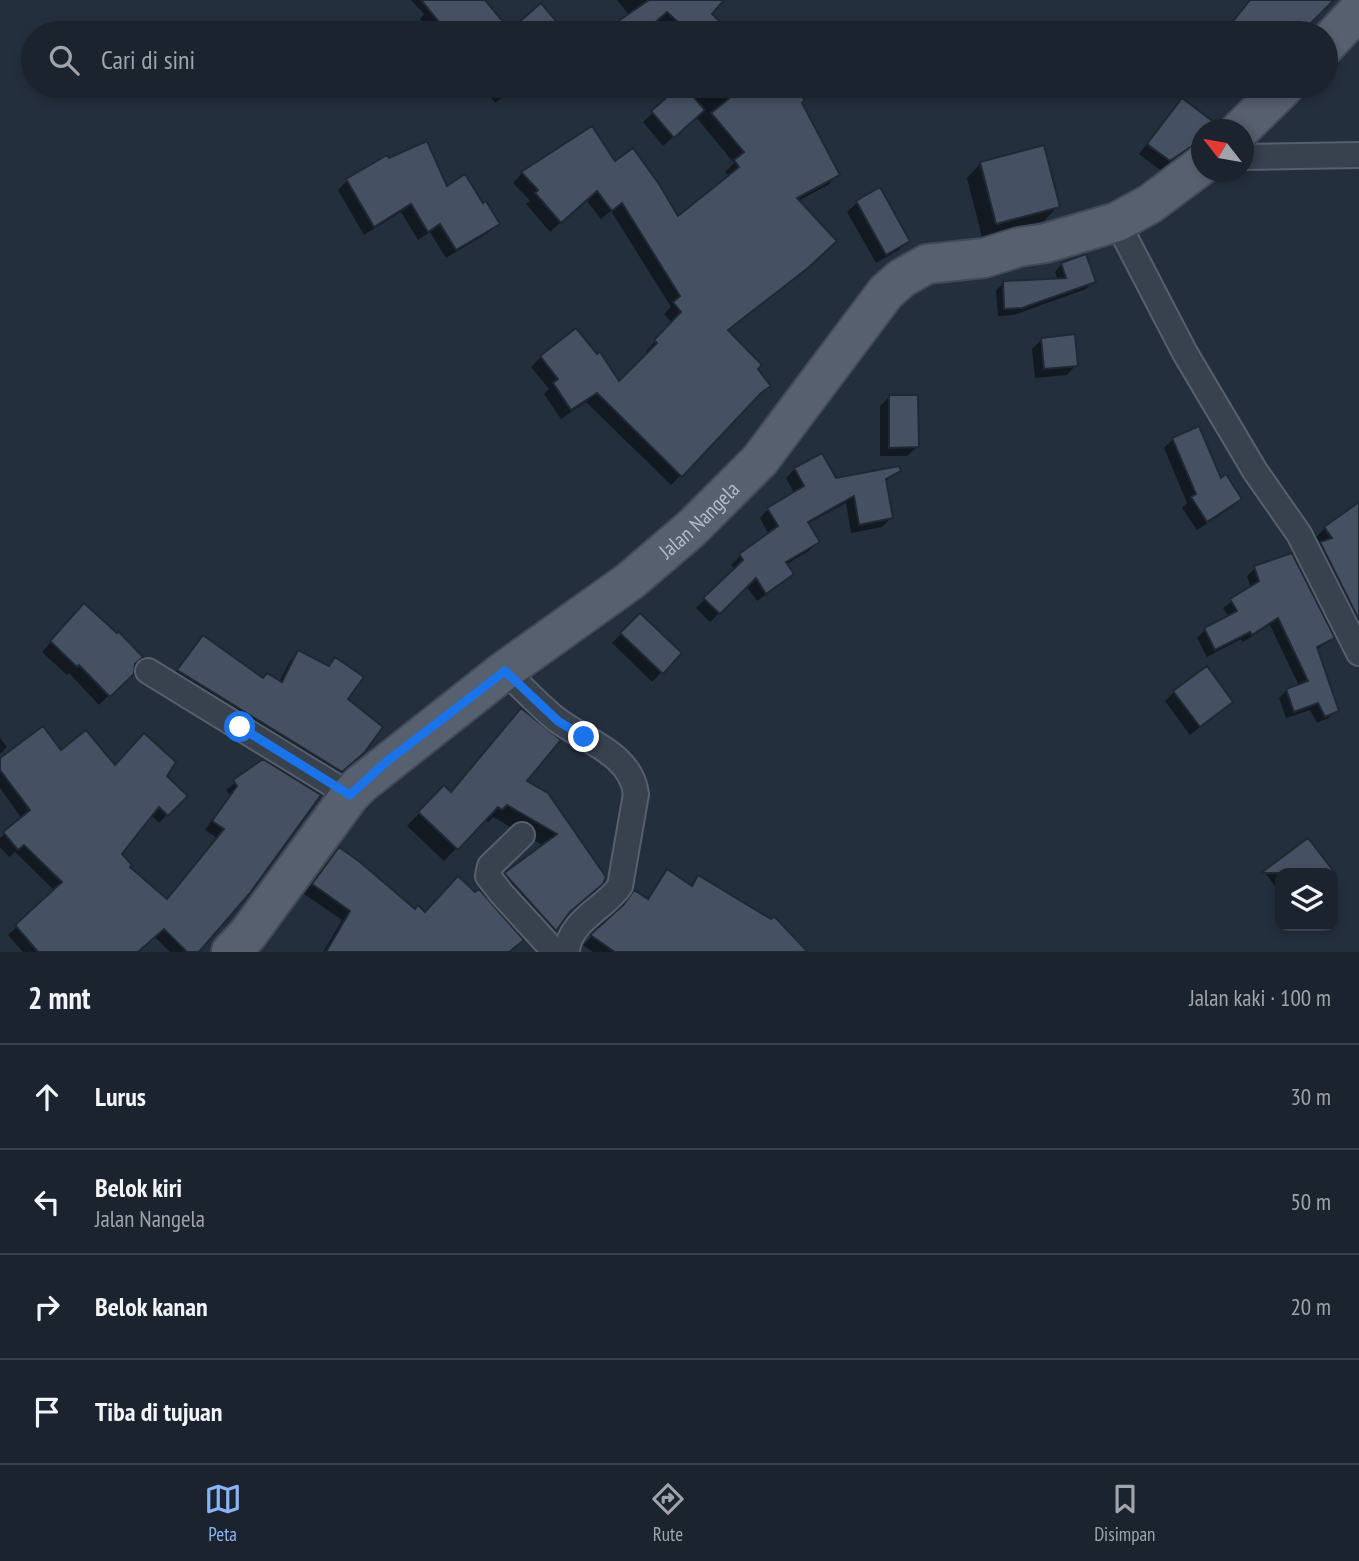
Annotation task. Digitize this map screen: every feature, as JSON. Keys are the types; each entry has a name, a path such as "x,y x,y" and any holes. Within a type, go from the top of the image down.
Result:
{"main road":[{"path":"1338,32 1359,10"},
{"path":"1251,119 1272,98"},
{"name":"Jalan Nangela","path":"231,952 248,934 350,795 386,762 505,671 631,581 692,528 760,460 887,292 902,278 928,264 984,258 1117,222 1150,204 1191,173"}],"street":[{"path":"1254,156 1359,155"},
{"path":"1117,222 1185,353 1255,471 1299,534 1359,653"},
{"path":"148,671 350,795"},
{"path":"505,671 558,721 613,754 635,785 636,794 620,886 580,924 568,944 567,952"},
{"path":"522,835 490,866 488,876 500,893 555,952"}],"building":[{"path":"421,0 485,0 502,21 438,21"},
{"path":"649,0 724,0 712,14 719,21 677,21 667,12 657,21 618,21"},
{"path":"1250,0 1334,0 1313,21 1233,21"},
{"path":"541,3 556,21 520,21"},
{"path":"666,98 694,98 705,110 674,138 651,111"},
{"path":"730,98 803,98 805,100 802,103 840,175 797,198 837,241 808,268 728,330 762,365 758,369 771,386 761,393 682,477 597,393 571,410 553,383 558,379 540,356 576,328 597,354 600,352 619,381 657,343 654,340 681,312 673,302 680,296 622,203 612,211 597,191 561,223 535,193 538,190 521,172 592,126 615,161 633,148 678,216 739,167 734,160 744,152 711,113"},
{"path":"1182,98 1210,119 1191,119 1191,147 1170,161 1147,144"},
{"path":"427,141 447,186 465,174 500,224 456,250 440,224 428,232 411,204 374,227 346,179 387,155 389,158"},
{"path":"1044,145 1060,207 996,224 980,162"},
{"path":"880,187 910,241 886,255 856,201"},
{"path":"1086,254 1096,282 1022,308 1004,309 1003,281 1066,278 1061,263"},
{"path":"1075,334 1078,366 1044,369 1041,338"},
{"path":"889,395 918,395 919,447 889,448"},
{"path":"1199,426 1221,478 1226,474 1242,499 1207,522 1191,497 1196,494 1172,438"},
{"path":"822,453 836,478 899,466 901,471 886,479 893,518 859,525 854,496 808,522 820,542 786,562 794,574 766,594 756,578 720,614 703,598 743,560 739,554 778,526 767,508 804,486 794,468"},
{"path":"1359,502 1359,620 1320,542 1332,538 1324,527"},
{"path":"1292,553 1335,638 1317,647 1339,711 1325,717 1318,703 1294,712 1286,689 1308,681 1278,618 1252,635 1250,632 1215,650 1204,628 1237,611 1230,599 1259,581 1254,566"},
{"path":"84,603 117,633 118,631 143,657 135,664 134,674 110,697 79,665 77,667 50,641"},
{"path":"640,613 682,653 663,674 620,633"},
{"path":"203,635 263,678 267,673 282,682 298,650 329,666 335,657 364,677 348,699 383,727 364,753 342,772 177,670"},
{"path":"1207,666 1233,702 1200,727 1173,691"},
{"path":"521,708 561,740 527,781 548,793 606,877 603,884 570,912 556,931 504,873 557,834 507,805 502,810 498,807 458,850 418,812 444,785 451,792"},
{"path":"43,726 61,750 86,730 115,765 144,733 176,762 167,776 188,796 168,816 159,807 122,854 132,865 130,867 167,899 224,829 212,821 237,786 233,780 263,759 321,795 250,893 199,952 187,952 164,929 138,952 38,952 15,925 62,882 24,845 18,850 3,832 30,810 0,770 0,758"},
{"path":"1308,838 1331,868 1275,868 1275,873 1261,873"},
{"path":"339,847 415,909 418,905 425,912 458,876 475,892 479,889 524,940 509,952 326,952 350,911 312,884"},
{"path":"667,869 692,886 698,875 771,919 774,916 808,952 615,952 590,935 624,904 634,890 648,899"}],"route":[{"path":"240,727 350,795 386,762 505,671 527,690 541,707 584,737"}]}
